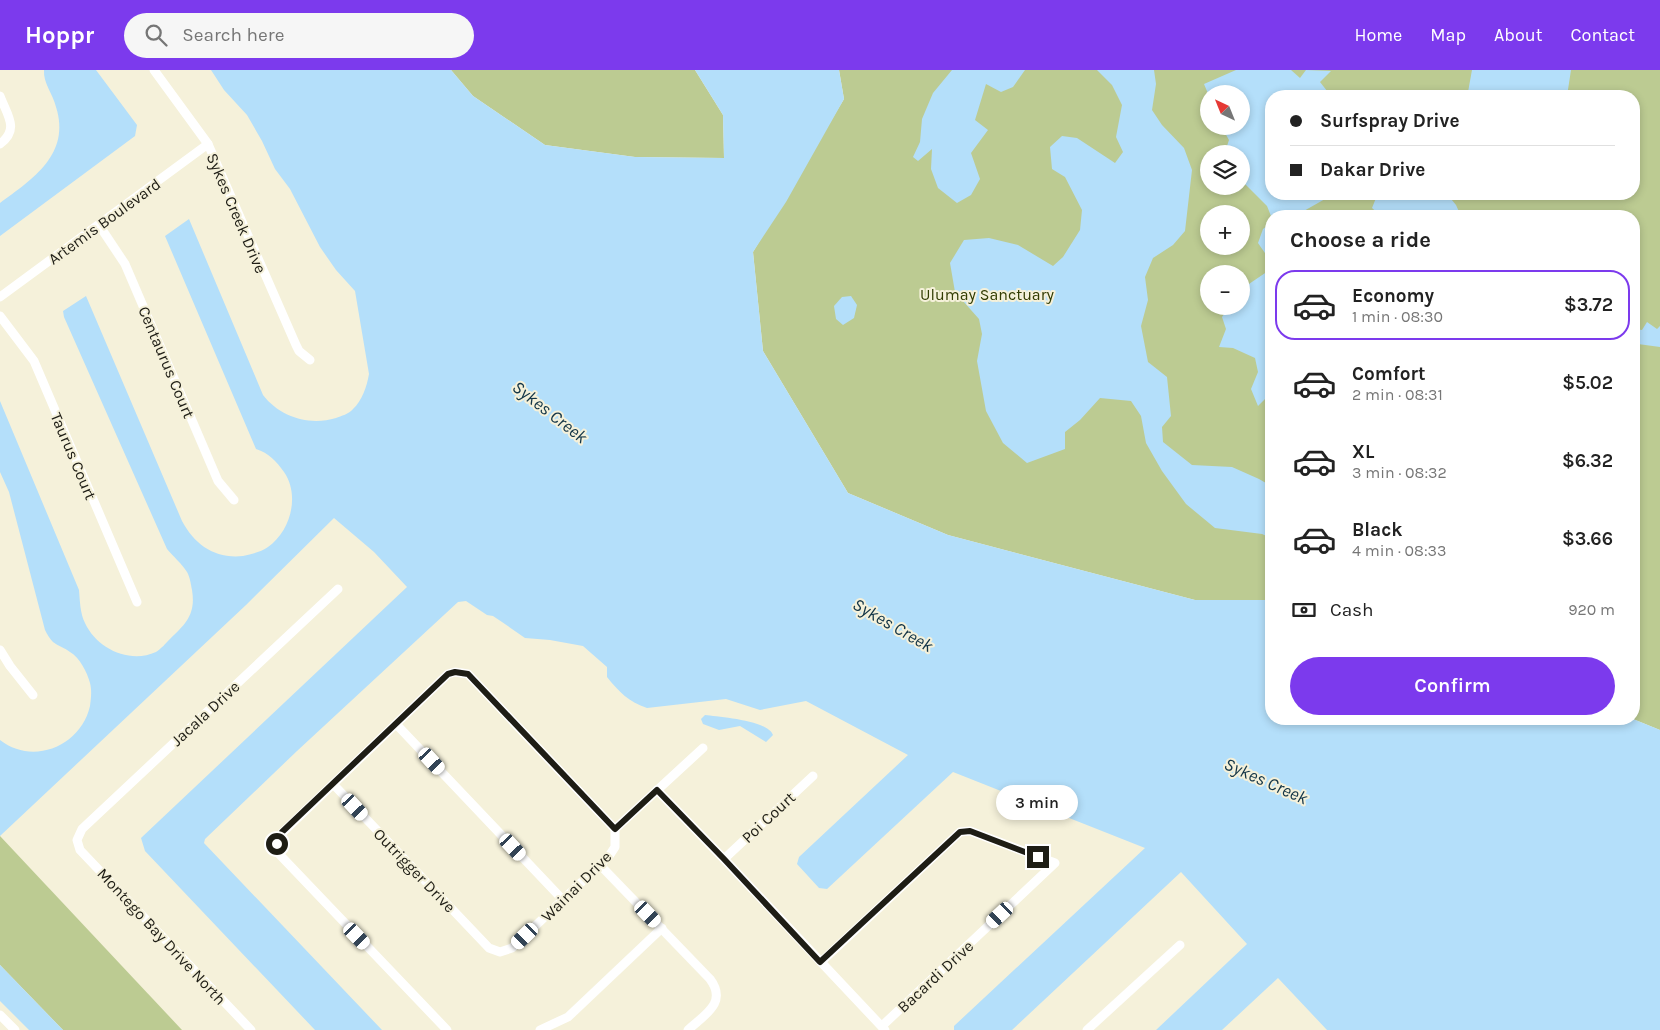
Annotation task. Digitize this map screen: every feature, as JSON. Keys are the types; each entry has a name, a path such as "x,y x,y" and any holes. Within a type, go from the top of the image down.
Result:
{"street":[{"name":"Sykes Creek Drive","path":"154,70 208,144 296,345 299,351 310,360"},
{"path":"0,96 12,129 9,136 0,144"},
{"name":"Artemis Boulevard","path":"0,297 208,144"},
{"name":"Centaurus Court","path":"99,225 125,264 218,481 234,500"},
{"name":"Taurus Court","path":"0,316 34,361 136,602"},
{"name":"Jacala Drive","path":"77,840 82,829 338,589"},
{"path":"0,650 33,695"},
{"path":"446,1030 280,855 277,844 282,832 448,674 455,672 468,674 615,829"},
{"path":"396,724 563,900"},
{"name":"Wainai Drive","path":"500,952 512,948 609,856 615,847 615,829 702,748"},
{"name":"Poi Court","path":"724,859 812,776"},
{"name":"Outrigger Drive","path":"334,784 489,948 500,952"},
{"path":"657,790 883,1028"},
{"name":"Bacardi Drive","path":"820,962 960,832 970,831 1054,863 883,1028"},
{"name":"Montego Bay Drive North","path":"77,840 80,850 251,1030"},
{"path":"600,865 662,928 716,988 717,998 714,1006 688,1030"},
{"path":"540,1030 568,1017 662,928"},
{"path":"1087,1030 1180,944"},
{"path":"0,1016 16,1030"}],"green space":[{"path":"451,70 695,70 723,115 724,158 635,157 545,145 473,96"},
{"name":"Ulumay Sanctuary","path":"839,70 1660,70 1660,730 1640,722 1640,210 1265,210 1265,600 1195,600 948,535 848,493 763,351 753,252 844,99"},
{"path":"0,836 182,1030 63,1030 0,965"}],"water":[{"path":"44,70 96,70 137,125 135,136 0,236 0,203 25,184 46,164 54,152 58,138 59,124 55,102 45,79"},
{"name":"Sykes Creek","path":"211,70 451,70 473,96 545,145 635,157 724,158 723,115 695,70 839,70 844,99 786,202 753,252 763,351 848,493 948,535 1195,600 1265,600 1265,725 1640,725 1640,722 1660,730 1660,1030 1327,1030 1278,978 1222,1030 1156,1030 1247,944 1181,872 1012,1030 954,1030 954,1026 1145,848 953,772 827,889 819,888 797,864 799,857 908,755 806,701 760,710 726,699 647,708 635,703 620,692 607,677 607,667 583,646 525,638 493,616 487,615 466,601 458,602 205,839 204,843 382,1030 315,1030 145,851 141,838 407,587 374,552 334,518 246,605 0,836 0,740 13,748 27,751 41,751 54,748 66,741 77,732 85,720 90,706 91,686 80,662 74,655 53,642 45,630 9,492 0,472 0,401 79,590 83,619 90,632 106,647 115,652 136,656 156,652 185,623 191,612 193,598 188,574 167,549 63,311 86,296 182,521 193,537 207,549 223,555 243,556 253,554 265,549 276,540 282,532 291,512 291,491 289,481 278,464 268,455 256,449 165,236 189,219 263,395 278,409 296,418 306,420 316,421 336,418 345,415 356,406 367,383 369,374 355,291 336,270 320,247 290,189 275,169 247,115 224,90"},
{"path":"952,70 1025,70 1013,87 1001,92 986,84 975,120 988,130 971,153 980,179 971,195 957,203 938,188 931,169 932,149 918,161 913,157 920,142 922,119 933,93"},
{"path":"1097,70 1154,70 1156,84 1152,110 1162,125 1184,148 1192,170 1185,231 1173,245 1153,258 1145,277 1148,300 1141,326 1148,362 1167,377 1171,416 1162,427 1163,442 1192,465 1232,467 1265,482 1265,535 1215,528 1186,504 1162,471 1146,443 1141,416 1131,401 1100,398 1080,420 1065,432 1065,449 1027,463 1003,443 986,411 977,361 982,334 979,319 955,292 950,263 964,240 989,238 1018,245 1053,266 1063,257 1080,230 1082,210 1065,177 1052,169 1050,147 1062,136 1077,138 1115,163 1123,152 1116,137 1122,105 1112,85"},
{"path":"1236,70 1291,70 1300,78 1306,70 1331,71 1320,82 1326,90 1265,90 1265,200 1323,200 1306,210 1269,210 1250,189 1250,145 1227,145 1229,140 1226,135 1250,135 1250,85 1204,85"},
{"path":"1472,70 1571,70 1568,90 1468,90"},
{"path":"1375,200 1452,200 1458,210 1374,210 1372,208"},
{"path":"1265,228 1265,253 1258,243"},
{"path":"1265,273 1265,399 1258,406 1251,389 1258,372 1255,358 1233,348 1219,347 1226,329 1222,317 1223,315 1250,315 1250,283"},
{"path":"851,296 857,305 854,318 843,325 836,319 834,306 842,297"},
{"path":"1647,322 1657,329 1660,326 1660,347 1640,344 1640,330 1642,330"},
{"path":"705,715 753,723 769,730 773,735 766,742 740,726 719,730 703,724 701,719"},
{"path":"0,965 63,1030 29,1030 0,1001"}],"route":[{"path":"277,844 282,832 448,674 462,672 468,674 615,829 657,790 820,962 960,832 970,831 1038,857"}]}
